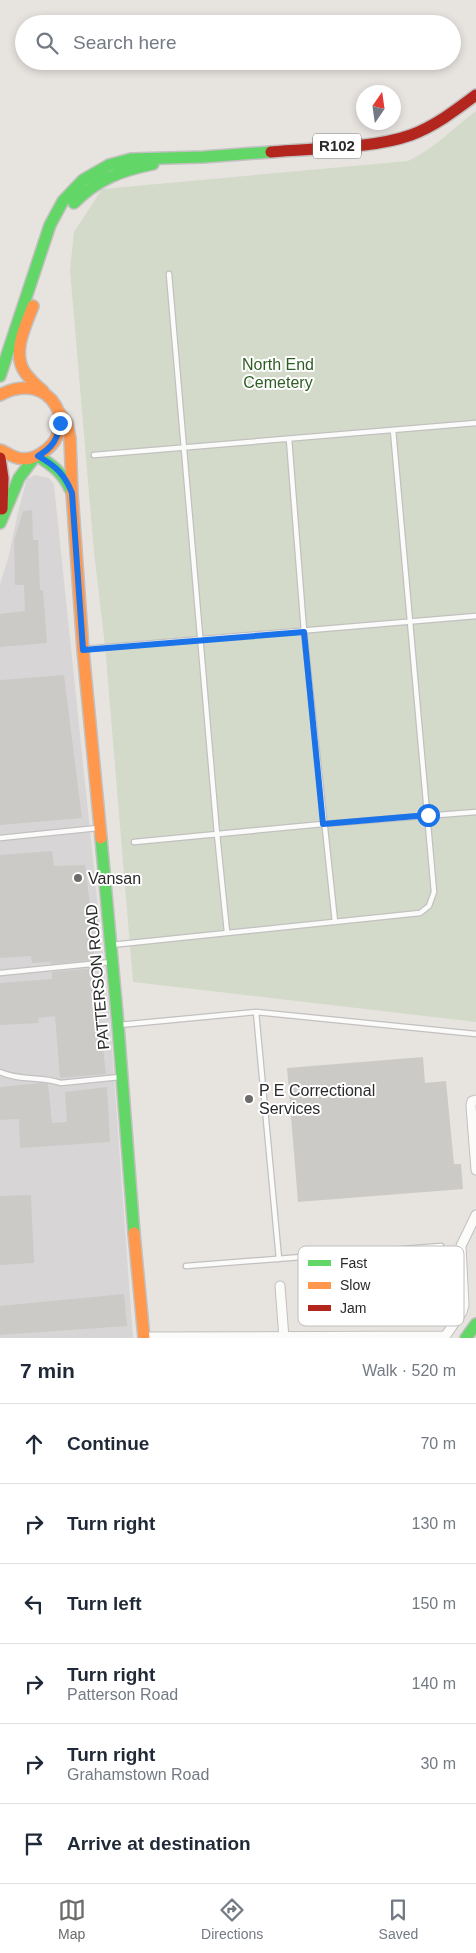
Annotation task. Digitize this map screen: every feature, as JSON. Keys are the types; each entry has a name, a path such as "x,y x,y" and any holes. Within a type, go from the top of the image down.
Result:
{"main road":[{"name":"R102","path":"0,376 48,230 56,212 72,190 99,170 125,160 142,157 186,158 362,144 399,138 418,133 476,95"},
{"name":"R102","path":"59,412 53,400 22,369 20,352 54,238 66,212 83,193 102,178 132,169 186,158"},
{"path":"0,395 11,388 27,386 43,391"},
{"path":"0,450 8,456 21,459 36,457 48,451 59,433 59,412"},
{"name":"PATTERSON ROAD","path":"59,412 69,428 83,650 118,1025 144,1338"},
{"path":"1,521 19,478 36,457"},
{"name":"PATTERSON ROAD","path":"36,457 56,467 63,474 72,493"},
{"path":"0,458 3,478 1,521"},
{"path":"466,1338 476,1324"}],"street":[{"path":"476,1100 472,1102 471,1106 476,1170"},
{"path":"461,1246 476,1215"},
{"path":"280,1286 284,1337"},
{"path":"144,1338 445,1337 452,1326"}],"lane":[{"path":"169,274 216,834 227,932"},
{"path":"94,455 476,423"},
{"path":"110,945 420,913 429,906 434,892 393,430"},
{"path":"289,439 304,632 323,824 335,922"},
{"path":"83,650 476,616"},
{"path":"134,842 476,812"},
{"path":"0,838 100,828"},
{"path":"0,973 112,962"},
{"path":"118,1025 256,1012 476,1034"},
{"path":"256,1012 279,1258"},
{"path":"0,1072 14,1076 54,1080 61,1083 122,1077"},
{"path":"186,1266 298,1257"}],"shaded area":[{"path":"35,475 49,478 54,485 110,1022 133,1338 0,1338 0,584 8,559 27,479"}],"green space":[{"name":"North End Cemetery","path":"476,111 476,1022 133,982 105,646 94,552 70,270 74,232 102,189 408,161 435,144"}],"building":[{"path":"32,510 33,540 38,540 40,590 43,590 47,643 0,647 0,614 25,611 24,585 15,585 14,541 23,511"},
{"path":"64,675 82,818 0,825 0,680"},
{"path":"52,851 54,866 85,865 93,928 94,960 51,964 51,962 32,963 31,956 0,958 0,855"},
{"path":"94,968 106,1074 60,1078 55,1016 38,1018 39,1023 0,1025 0,983 52,979 52,972"},
{"path":"423,1057 425,1083 446,1081 454,1164 461,1164 463,1189 298,1202 287,1068"},
{"path":"48,1084 52,1123 67,1122 65,1092 107,1087 110,1142 20,1148 19,1119 0,1120 0,1087"},
{"path":"31,1195 34,1263 0,1265 0,1196"},
{"path":"124,1294 127,1326 0,1335 0,1306"}],"traffic: fast":[{"path":"0,376 50,225 63,201 83,180 109,165 131,159 203,157 271,152"},
{"path":"74,203 91,188 110,177 131,169 153,164"},
{"path":"38,456 57,470 70,489"},
{"path":"0,523 19,478 34,458"},
{"path":"101,838 134,1233"},
{"path":"466,1338 476,1324"}],"traffic: slow":[{"path":"33,306 21,338 19,355 24,371 43,391"},
{"path":"0,395 18,389 34,389 46,395 55,405 60,417 59,431 53,443 40,454 21,459 0,450"},
{"path":"59,412 67,423 70,438 83,650 101,838"},
{"path":"134,1233 144,1338"}],"traffic: jam":[{"path":"271,152 342,147 396,140 437,122 476,95"},
{"path":"0,458 3,478 2,509"}],"place":[{"name":"Vansan","path":"78,878"},
{"name":"P E Correctional Services","path":"249,1099"}],"route":[{"path":"60,423 59,433 54,443 48,451 38,456 48,461 63,474 72,493 83,650 304,632 323,824 428,815"}]}
